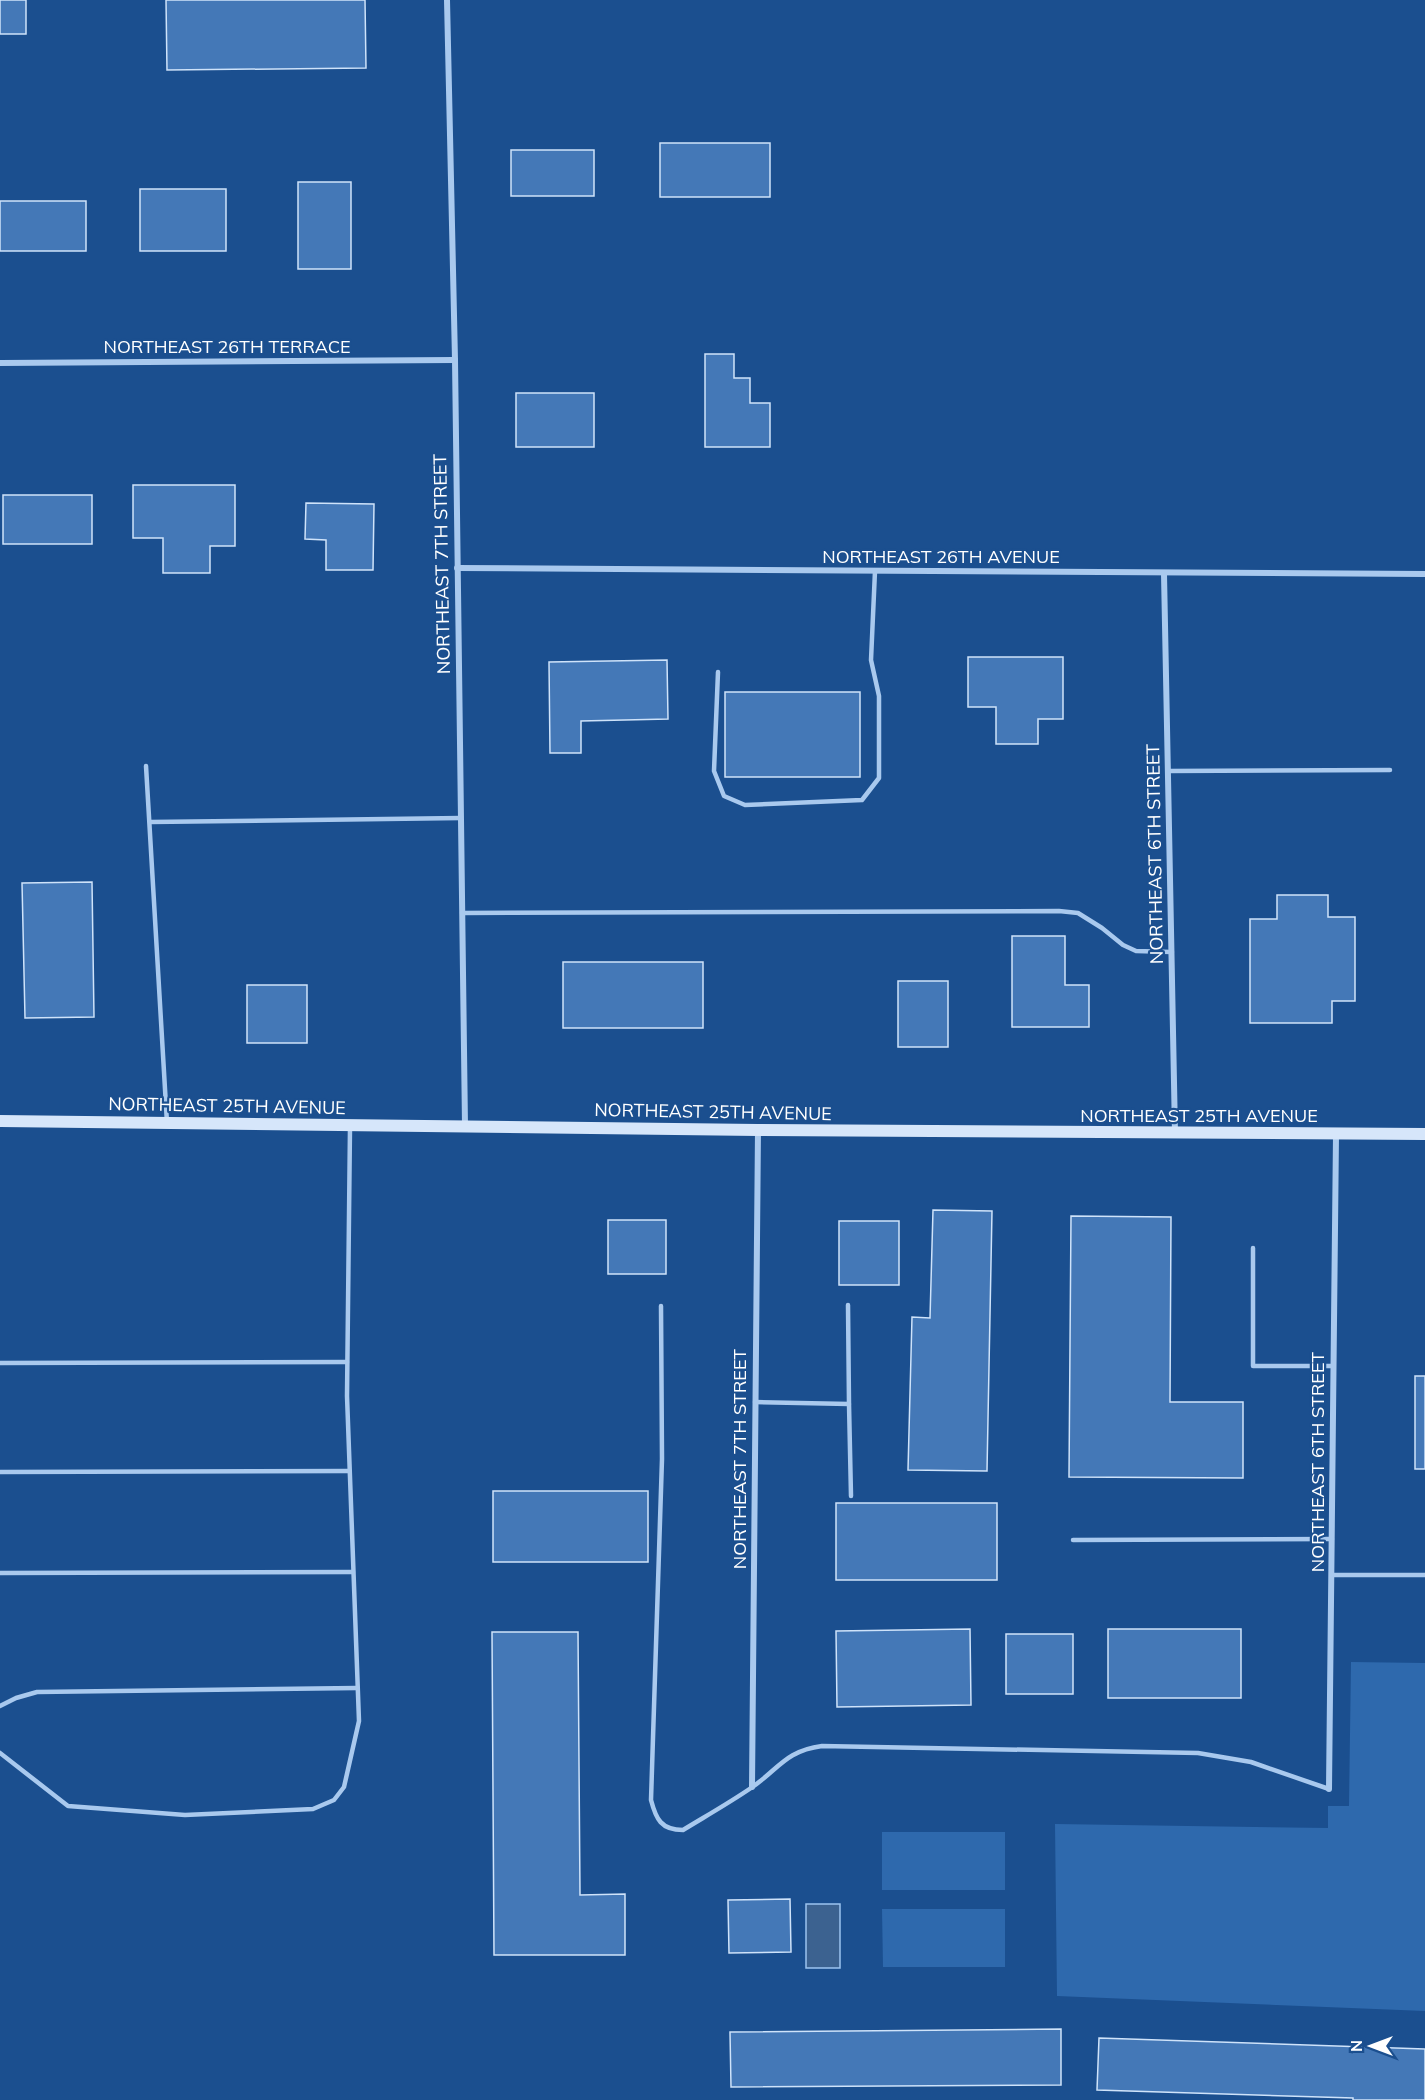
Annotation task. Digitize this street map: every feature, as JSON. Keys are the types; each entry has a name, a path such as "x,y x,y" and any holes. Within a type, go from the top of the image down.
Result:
{"main road":[{"name":"NORTHEAST 25TH AVENUE","path":"0,1121 1175,1134 1425,1134"}],"street":[{"name":"NORTHEAST 7TH STREET","path":"447,0 455,360 465,1127"},
{"name":"NORTHEAST 26TH TERRACE","path":"0,363 455,360"},
{"name":"NORTHEAST 26TH AVENUE","path":"457,568 1425,574"},
{"name":"NORTHEAST 6TH STREET","path":"1164,574 1175,1134"},
{"name":"NORTHEAST 7TH STREET","path":"752,1787 758,1130"},
{"name":"NORTHEAST 6TH STREET","path":"1329,1789 1336,1135"}],"lane":[{"path":"718,672 714,771 724,796 745,805 862,800 879,778 879,696 871,660 875,571"},
{"path":"146,766 167,1123"},
{"path":"1168,771 1390,770"},
{"path":"150,822 461,819"},
{"path":"462,913 1059,911 1078,913 1123,945 1136,951 1172,952"},
{"path":"0,1753 68,1806 185,1815 313,1809 334,1800 344,1787 358,1721 347,1362 350,1125"},
{"path":"1253,1248 1253,1366 1333,1365"},
{"path":"848,1305 850,1496"},
{"path":"661,1306 662,1459 651,1800 656,1818 671,1830 683,1830 752,1787 791,1755 807,1748 845,1746 1198,1753 1251,1762 1329,1789"},
{"path":"0,1363 347,1362"},
{"path":"755,1402 849,1404"},
{"path":"0,1472 349,1471"},
{"path":"1073,1540 1332,1539"},
{"path":"0,1573 353,1572"},
{"path":"1332,1575 1425,1575"},
{"path":"0,1706 16,1698 37,1692 357,1688"}],"shaded area":[{"path":"1351,1662 1425,1663 1425,2011 1057,1996 1055,1824 1328,1828 1328,1806 1349,1806"},
{"path":"882,1832 1005,1832 1005,1890 882,1890"},
{"path":"806,1904 840,1904 840,1968 806,1968"},
{"path":"882,1909 1005,1909 1005,1967 883,1967"}],"building":[{"path":"0,0 26,0 26,34 0,34"},
{"path":"166,0 365,0 366,68 167,70"},
{"path":"660,143 770,143 770,197 660,197"},
{"path":"511,150 594,150 594,196 511,196"},
{"path":"298,182 351,182 351,269 298,269"},
{"path":"140,189 226,189 226,251 140,251"},
{"path":"0,201 86,201 86,251 0,251"},
{"path":"705,354 734,354 734,378 750,378 750,403 770,403 770,447 705,447"},
{"path":"516,393 594,393 594,447 516,447"},
{"path":"133,485 235,485 235,546 210,546 210,573 163,573 163,538 133,538"},
{"path":"3,495 92,495 92,544 3,544"},
{"path":"306,503 374,504 373,570 326,570 326,540 305,539"},
{"path":"968,657 1063,657 1063,719 1038,719 1038,744 996,744 996,707 968,707"},
{"path":"667,660 668,719 581,721 581,753 550,753 549,662"},
{"path":"725,692 860,692 860,777 725,777"},
{"path":"92,882 94,1017 25,1018 22,883"},
{"path":"1277,895 1328,895 1328,917 1355,917 1355,1001 1332,1001 1332,1023 1250,1023 1250,919 1277,919"},
{"path":"1012,936 1065,936 1065,985 1089,985 1089,1027 1012,1027"},
{"path":"563,962 703,962 703,1028 563,1028"},
{"path":"898,981 948,981 948,1047 898,1047"},
{"path":"247,985 307,985 307,1043 247,1043"},
{"path":"933,1210 992,1211 987,1471 908,1470 912,1317 930,1318"},
{"path":"1071,1216 1171,1217 1170,1402 1243,1402 1243,1478 1069,1477"},
{"path":"608,1220 666,1220 666,1274 608,1274"},
{"path":"839,1221 899,1221 899,1285 839,1285"},
{"path":"1415,1376 1425,1376 1425,1469 1415,1469"},
{"path":"493,1491 648,1491 648,1562 493,1562"},
{"path":"836,1503 997,1503 997,1580 836,1580"},
{"path":"970,1629 971,1705 837,1707 836,1631"},
{"path":"1108,1629 1241,1629 1241,1698 1108,1698"},
{"path":"492,1632 578,1632 580,1895 625,1894 625,1955 494,1955"},
{"path":"1006,1634 1073,1634 1073,1694 1006,1694"},
{"path":"790,1899 791,1952 729,1953 728,1900"},
{"path":"1061,2029 1061,2085 731,2087 730,2032"},
{"path":"1099,2038 1425,2049 1425,2100 1353,2100 1353,2098 1097,2090"}]}
